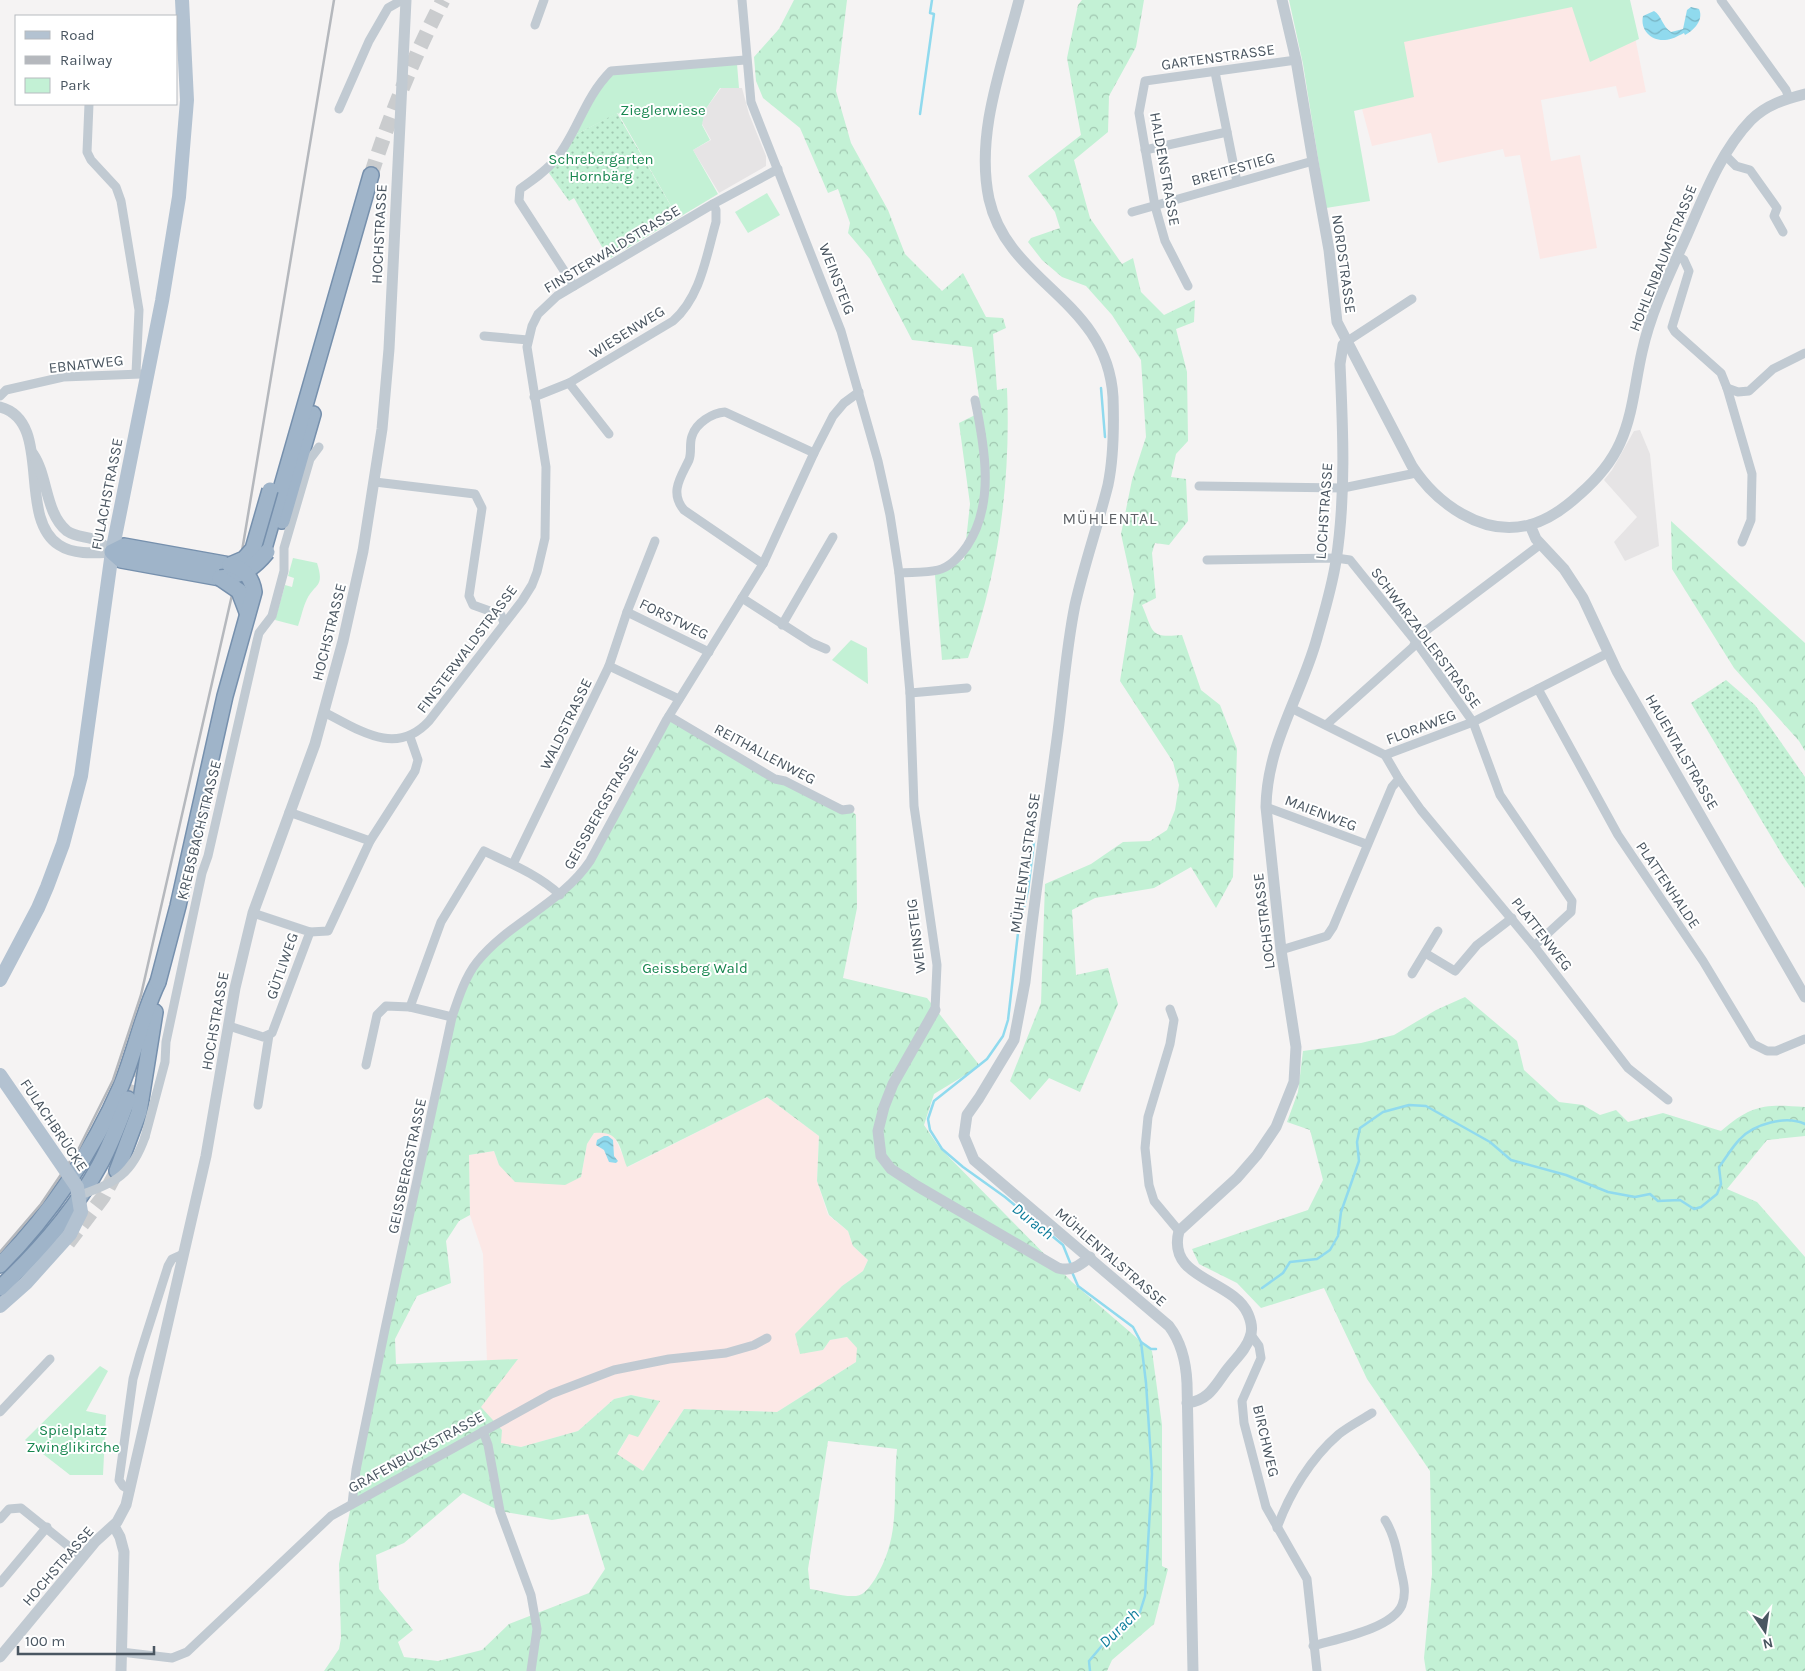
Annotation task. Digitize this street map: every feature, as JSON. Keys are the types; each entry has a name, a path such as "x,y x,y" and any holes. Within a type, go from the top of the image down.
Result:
{"highway":[{"path":"264,552 339,282 371,175"},
{"path":"220,578 246,572 255,566 267,552 281,523 325,372 339,282"},
{"path":"230,565 248,556 255,545 308,353 339,282"},
{"path":"119,553 220,578 239,591 247,612"},
{"path":"0,1265 55,1199 92,1142 121,1086 158,982 178,906 213,744 247,612 254,592 251,580 246,572 230,565 119,553"},
{"path":"118,1171 133,1132 142,1098 158,982"},
{"path":"0,1276 39,1234 68,1197 128,1099 106,1152 79,1197 46,1240 0,1288"}],"main road":[{"name":"FULACHSTRASSE","path":"0,980 44,895 63,844 81,776 119,553 142,374 171,246 183,165 187,93 182,0"},
{"name":"FULACHBRÜCKE","path":"0,1075 74,1183 80,1195"},
{"path":"0,1306 26,1283 70,1234 81,1212 80,1195"}],"street":[{"path":"339,109 369,41 388,8 402,0"},
{"name":"HOCHSTRASSE","path":"0,1657 82,1557 114,1526 124,1512 206,1156 235,988 253,913 324,712 350,612 364,551 389,349 406,0"},
{"path":"535,25 544,0"},
{"name":"WEINSTEIG","path":"742,0 751,102 827,291 859,392 883,480 899,573 910,693 914,806 937,965 935,1010 893,1084 884,1107 878,1131 881,1156 892,1170 917,1186 1058,1268 1072,1269 1090,1257"},
{"name":"MÜHLENTALSTRASSE","path":"1019,0 994,97 988,136 986,170 990,201 996,220 1012,250 1066,301 1089,327 1101,348 1110,375 1114,426 1108,482 1075,607 1025,982 1014,1040 979,1098 966,1115 964,1136 974,1160 1090,1257 1174,1333 1184,1354 1187,1403 1192,1671"},
{"name":"NORDSTRASSE","path":"1282,0 1296,60 1314,161 1329,250 1336,316 1346,342 1416,473 1425,485 1447,504 1473,519 1506,527 1530,525"},
{"path":"1721,0 1781,83 1789,98"},
{"path":"574,286 519,201 520,189 542,173 556,158 596,86 611,70 746,60"},
{"name":"GARTENSTRASSE","path":"1145,81 1296,60"},
{"path":"1215,72 1238,182"},
{"name":"HALDENSTRASSE","path":"1145,81 1139,113 1155,206 1165,241 1188,286"},
{"name":"HOHLENBAUMSTRASSE","path":"1530,525 1568,505 1590,484 1612,458 1625,430 1642,350 1654,311 1709,185 1726,156 1755,117 1774,104 1805,94"},
{"path":"89,105 88,152 91,160 116,187 121,202 139,310 142,374"},
{"path":"1145,150 1227,132"},
{"path":"1726,156 1736,166 1750,170 1777,208 1774,216 1783,232"},
{"name":"BREITESTIEG","path":"1132,212 1314,161"},
{"name":"FINSTERWALDSTRASSE","path":"410,737 429,721 532,585 543,552 545,538 546,462 542,427 534,398 528,357 528,340 538,314 557,296 713,204 778,169"},
{"name":"WIESENWEG","path":"534,398 569,383 672,321 683,312 694,297 716,222 716,210 713,204"},
{"path":"1677,255 1684,260 1689,271 1672,327 1675,332 1721,373 1752,474 1751,520 1742,542"},
{"path":"1346,342 1412,300"},
{"path":"484,336 528,340"},
{"name":"LOCHSTRASSE","path":"1179,1231 1223,1191 1257,1155 1276,1126 1288,1101 1294,1082 1296,1047 1281,950 1266,806 1266,786 1274,750 1316,643 1336,558 1343,488 1340,364 1343,345 1346,342"},
{"path":"1727,388 1738,392 1749,391 1773,369 1805,353"},
{"name":"EBNATWEG","path":"0,396 6,390 63,377 142,374"},
{"path":"569,383 609,434"},
{"name":"GEISSBERGSTRASSE","path":"352,1504 356,1470 381,1348 452,1018 460,995 476,963 499,939 560,895 575,881 590,861 633,777 762,564 833,416 844,403 859,392"},
{"path":"899,573 939,570 958,559 975,534 984,510 984,443 975,400"},
{"path":"0,408 17,417 26,433 32,454 38,507 48,533 60,545 75,551 119,553"},
{"path":"762,564 684,510 679,504 676,486 689,459 692,434 709,417 715,413 724,412 814,453"},
{"name":"KREBSBACHSTRASSE","path":"80,1195 108,1185 122,1176 138,1157 145,1137 165,1062 166,1042 202,873 208,856 259,633 272,616 284,572 284,548 310,459 319,447"},
{"path":"32,454 40,465 56,517 66,531 78,537 94,539 119,553"},
{"path":"1199,486 1343,488 1416,473"},
{"path":"374,482 476,494 482,508 468,596 473,605 501,615 504,623"},
{"name":"HAUENTALSTRASSE","path":"1530,525 1533,533 1564,569 1583,598 1608,653 1805,997"},
{"path":"782,625 833,537"},
{"name":"FORSTWEG","path":"609,666 627,612 655,541"},
{"path":"1326,725 1416,642 1419,636 1541,544"},
{"path":"1207,560 1336,558"},
{"name":"SCHWARZADLERSTRASSE","path":"1336,558 1350,560 1416,642 1473,722 1500,795 1572,901 1571,912 1534,946"},
{"path":"742,598 782,625 826,649"},
{"name":"FORSTWEG","path":"627,612 709,652"},
{"name":"FLORAWEG","path":"1399,780 1384,755 1473,722 1608,653"},
{"name":"WALDSTRASSE","path":"513,864 609,666 679,699"},
{"path":"910,693 967,688"},
{"name":"PLATTENHALDE","path":"1538,689 1618,836 1704,961 1753,1044 1767,1051 1776,1050 1805,1039"},
{"path":"1291,708 1384,755"},
{"path":"310,932 328,931 370,841 415,771 418,760 410,737 396,739 375,737 324,712"},
{"name":"REITHALLENWEG","path":"669,716 775,778 785,781 842,810 850,809"},
{"path":"1281,950 1327,936 1392,787 1399,780"},
{"name":"PLATTENWEG","path":"1399,780 1421,810 1512,918 1628,1068 1668,1100"},
{"name":"MAIENWEG","path":"1266,806 1366,844"},
{"path":"289,812 370,841"},
{"path":"410,1007 441,922 484,850 513,864 553,888 560,895"},
{"name":"GÜTLIWEG","path":"253,913 310,932 269,1035 258,1105"},
{"path":"1425,953 1455,971 1477,945 1512,918"},
{"path":"1412,974 1438,931"},
{"path":"366,1065 377,1015 386,1006 410,1007 452,1018"},
{"path":"1170,1009 1174,1020 1170,1044 1148,1117 1145,1148 1149,1185 1154,1201 1179,1231 1177,1238 1179,1254 1186,1266 1195,1274 1238,1298 1250,1318 1251,1335 1210,1393 1202,1400 1187,1403"},
{"path":"229,1026 263,1037 269,1035"},
{"path":"130,1490 123,1486 119,1480 132,1379 154,1304 168,1266 172,1259 183,1254"},
{"name":"BIRCHWEG","path":"1251,1335 1258,1346 1261,1358 1246,1389 1242,1412 1266,1507 1307,1579 1317,1671"},
{"name":"GRAFENBUCKSTRASSE","path":"122,1652 172,1658 187,1652 331,1516 551,1394 614,1370 669,1359 735,1351 767,1338"},
{"path":"0,1412 50,1359"},
{"name":"BIRCHWEG","path":"1277,1528 1283,1511 1316,1456 1340,1433 1372,1413"},
{"path":"483,1431 488,1445 500,1511 531,1595 537,1629 531,1671"},
{"path":"0,1519 9,1509 21,1508 82,1557"},
{"path":"1313,1646 1359,1632 1385,1621 1395,1615 1402,1605 1405,1587 1391,1529 1385,1520"},
{"path":"114,1526 120,1536 124,1552 121,1671"},
{"path":"0,1583 47,1527"}],"shaded area":[{"path":"1475,0 1589,0 1632,22 1646,92 1619,98 1616,86 1541,100 1551,161 1580,155 1597,248 1540,259 1520,155 1505,157 1503,149 1438,163 1431,133 1372,146 1358,94 1380,20"},
{"path":"721,88 742,88 749,114 766,156 766,166 719,193 693,150 711,140 702,124 705,110"},
{"path":"1640,430 1650,454 1659,546 1625,561 1614,542 1637,517 1604,480 1612,470 1634,431"},
{"path":"767,1097 819,1136 817,1181 828,1215 848,1231 853,1246 868,1260 863,1271 842,1286 800,1353 823,1350 830,1340 847,1337 858,1348 856,1362 777,1412 684,1409 643,1471 617,1455 629,1434 660,1401 631,1395 614,1399 578,1431 521,1447 500,1443 502,1430 480,1407 517,1360 487,1362 483,1254 470,1215 469,1155 494,1151 499,1165 581,1177 587,1144 594,1133 606,1131 614,1136 628,1167"}],"green space":[{"path":"794,0 847,0 836,91 851,143 888,210 905,254 942,291 963,273 986,317 1003,318 1006,328 993,334 997,390 1007,388 1008,422 1005,491 1001,525 988,592 968,658 942,660 935,575 964,559 970,504 959,423 981,412 972,347 912,340 870,259 848,233 850,223 838,189 828,193 800,128 763,98 756,81 754,57 779,29"},
{"path":"1082,0 1144,0 1136,47 1109,96 1108,132 1074,160 1090,218 1122,264 1133,258 1141,292 1164,315 1195,300 1194,322 1176,329 1187,372 1188,441 1176,454 1171,477 1186,479 1188,521 1169,545 1155,543 1152,553 1156,598 1142,605 1154,632 1164,636 1182,635 1201,690 1220,705 1237,749 1233,877 1216,908 1191,867 1154,888 1095,898 1072,910 1076,975 1108,968 1118,1004 1080,1092 1049,1078 1030,1100 1010,1081 1041,1003 1045,884 1091,864 1123,842 1150,841 1167,830 1175,810 1179,785 1173,762 1120,681 1134,593 1121,534 1132,480 1146,437 1141,360 1112,315 1086,286 1062,277 1042,260 1028,242 1031,238 1060,228 1055,212 1028,176 1081,135 1067,58 1078,5"},
{"path":"1289,0 1630,0 1639,39 1590,62 1572,7 1404,42 1414,97 1354,111 1370,201 1326,208 1303,64"},
{"name":"Zieglerwiese","path":"737,64 739,88 720,88 705,110 702,125 710,140 693,150 718,194 678,218 618,113 573,136 600,84 614,73"},
{"name":"Schrebergarten Hornbärg","path":"617,113 678,218 609,259 574,198 569,201 549,173 573,136"},
{"path":"767,193 780,215 748,233 735,212"},
{"path":"1671,521 1805,643 1805,751 1799,741 1734,668 1672,569"},
{"path":"293,558 317,563 320,577 318,584 306,602 298,626 275,620 285,585 292,587 294,578 288,576"},
{"path":"851,640 867,648 868,684 832,660"},
{"path":"1726,680 1755,705 1805,777 1805,888 1784,858 1691,703"},
{"name":"Geissberg Wald","path":"669,716 775,778 850,809 856,815 857,908 843,978 927,998 980,1066 934,1094 924,1125 939,1147 1072,1282 1152,1351 1162,1425 1162,1566 1168,1569 1154,1624 1112,1660 1107,1671 324,1671 339,1649 341,1638 339,1564 452,1017 476,963 575,881","holes":["767,1097 819,1136 817,1181 829,1215 848,1231 853,1246 868,1260 863,1271 842,1286 795,1334 800,1354 823,1350 830,1340 847,1337 857,1348 856,1362 777,1412 684,1409 643,1471 617,1454 629,1434 638,1437 660,1401 631,1395 614,1399 578,1431 521,1447 501,1443 502,1430 481,1407 518,1359 396,1364 395,1339 417,1296 451,1283 446,1241 459,1221 470,1215 469,1155 494,1151 499,1165 515,1182 565,1185 581,1177 587,1144 594,1133 609,1134 614,1137 620,1147 627,1167","828,1441 897,1449 893,1531 889,1547 875,1579 865,1592 859,1595 839,1595 810,1589 808,1569","463,1493 500,1511 552,1520 588,1514 605,1569 589,1593 509,1624 482,1650 438,1661 404,1657 398,1642 413,1630 379,1589 376,1555 404,1543"]},
{"path":"1465,997 1517,1041 1524,1070 1559,1102 1583,1105 1600,1115 1616,1110 1628,1122 1663,1113 1721,1131 1742,1115 1760,1108 1769,1106 1805,1107 1805,1136 1767,1140 1727,1189 1757,1202 1805,1257 1805,1671 1426,1671 1424,1658 1432,1574 1430,1471 1367,1379 1324,1288 1261,1308 1237,1283 1199,1264 1192,1249 1308,1210 1323,1180 1310,1130 1287,1122 1298,1092 1303,1051 1361,1043 1394,1035 1436,1010"},
{"name":"Spielplatz Zwinglikirche","path":"100,1366 108,1371 86,1411 106,1415 103,1475 70,1475 25,1440"}],"water":[{"path":"1691,7 1699,9 1700,17 1695,27 1685,35 1684,33 1665,40 1655,39 1648,34 1643,26 1643,16 1654,11 1671,32 1683,29 1687,10"},
{"path":"608,1136 613,1140 614,1156 618,1161 616,1163 609,1162 604,1150 596,1145 597,1140"}],"waterway":[{"path":"920,114 934,14 930,13 932,0"},
{"name":"Durach","path":"1101,388 1105,437"},
{"name":"Durach","path":"1034,842 1028,890 1018,933 1008,1020 1003,1036 987,1059 934,1101 928,1119 930,1130 942,1149 963,1167 1005,1197 1063,1245 1071,1265"},
{"path":"1262,1288 1283,1273 1290,1262 1317,1259 1330,1250 1338,1236 1341,1212 1359,1161 1357,1142 1360,1128 1383,1112 1409,1105 1426,1106 1490,1142 1511,1160 1566,1175 1608,1192 1635,1197 1650,1194 1658,1201 1680,1200 1694,1209 1701,1207 1717,1194 1721,1184 1719,1167 1734,1145 1746,1134 1771,1122 1789,1120 1805,1124"},
{"name":"Durach","path":"1072,1272 1078,1286 1133,1327 1141,1342 1146,1383 1152,1474 1145,1596 1140,1612 1130,1623 1111,1635 1089,1661 1090,1671"},
{"path":"1141,1342 1151,1349 1156,1349"}],"tunnel":[{"path":"371,175 403,86 443,0"},
{"path":"128,1099 144,1054"},
{"path":"68,1243 103,1197 117,1171"}],"railway":[{"path":"0,1252 41,1204 79,1148 113,1080 141,995 242,551 334,0"}],"district":[{"name":"MÜHLENTAL","path":"1110,518"}]}
